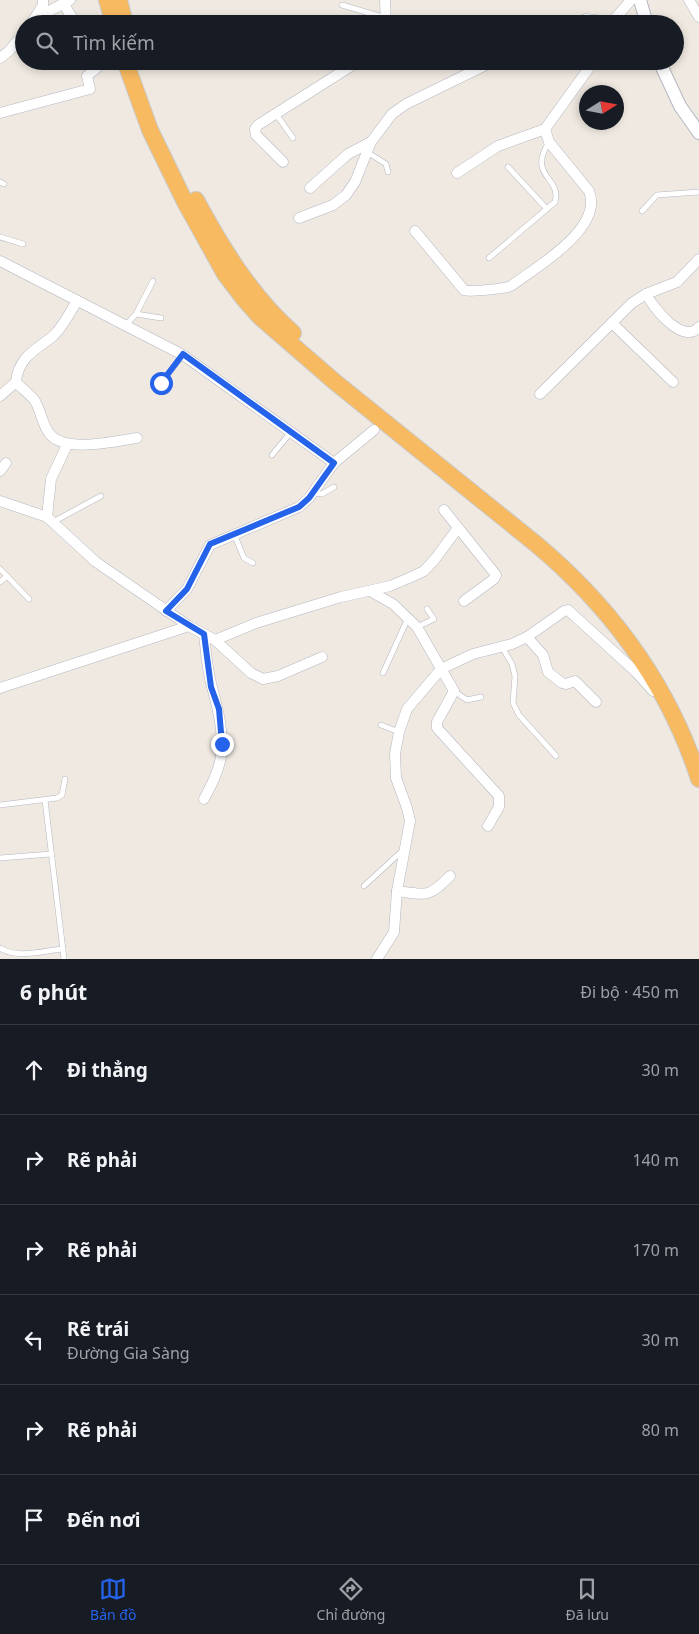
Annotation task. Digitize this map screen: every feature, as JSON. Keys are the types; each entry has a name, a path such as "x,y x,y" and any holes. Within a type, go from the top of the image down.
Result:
{"highway":[{"path":"107,0 111,15"},
{"path":"119,0 123,15"},
{"path":"128,70 150,130 189,211 225,274 244,299 260,317 299,352 370,412 536,544 571,574 599,602 652,675 668,702 690,750 699,780"},
{"path":"139,70 161,127 183,176 210,227 257,296 290,330 363,393 496,497 582,572 631,630 674,698 699,753"}],"street":[{"path":"37,15 43,5 43,0"},
{"path":"385,0 386,15"},
{"path":"619,15 631,0"},
{"path":"640,0 644,15"},
{"path":"689,0 699,17"},
{"path":"44,15 67,2 72,15"},
{"path":"0,58 15,45"},
{"path":"0,113 90,89 87,76 94,70"},
{"path":"283,162 256,135 255,129 258,125 345,70"},
{"path":"299,218 333,204 346,195 355,182 369,147 392,114 406,104 476,70"},
{"path":"456,173 498,146 545,129 588,70"},
{"path":"663,70 680,106 699,133"},
{"path":"415,231 464,290 471,292 486,288 504,289 511,286 573,238 581,230 592,206 592,198 589,191 549,142 545,129"},
{"path":"310,188 348,154 369,147"},
{"path":"540,394 632,303 646,294 677,282 699,259"},
{"path":"0,261 183,354 334,463"},
{"path":"646,294 659,313 679,330 690,332 699,328"},
{"path":"0,396 16,382 17,375 26,357 33,349 52,337 77,301"},
{"path":"612,323 673,382"},
{"path":"16,382 35,400 48,432 56,441 67,445 137,438"},
{"path":"166,611 187,589 210,544 299,507 313,493 334,463 374,430"},
{"path":"50,520 51,479 67,445"},
{"path":"1,504 50,520 96,562 166,611 215,640 252,673 263,679 278,676 322,658"},
{"path":"444,510 496,574 494,579 464,601"},
{"path":"215,640 256,623 390,586 424,571 436,559 458,528"},
{"path":"370,591 393,604 409,618 454,691 437,722 437,728 440,735 500,796 499,807 488,826"},
{"path":"377,959 394,932 397,891 410,821 396,778 395,754 399,732 407,710 441,669 473,654 502,647 527,637 550,619 568,610 635,671 656,694"},
{"path":"0,688 189,626"},
{"path":"204,634 208,672 219,709 222,732 221,757 214,780 204,799"},
{"path":"527,637 543,656 548,672 566,684 576,681 596,702"},
{"path":"397,891 429,894 438,890 450,876"}],"lane":[{"path":"342,5 370,15"},
{"path":"276,114 293,138"},
{"path":"489,258 555,202 556,197 540,164 541,154 549,142"},
{"path":"369,147 386,164 388,172"},
{"path":"508,166 546,209"},
{"path":"642,212 657,195 699,192"},
{"path":"0,237 23,244"},
{"path":"126,325 136,314 153,281"},
{"path":"136,314 161,318"},
{"path":"161,383 183,354"},
{"path":"272,455 291,432"},
{"path":"313,493 322,494 334,488"},
{"path":"50,520 101,496"},
{"path":"234,533 244,558 253,563"},
{"path":"0,569 29,599"},
{"path":"0,582 6,576"},
{"path":"416,627 434,619 428,609"},
{"path":"383,673 409,618"},
{"path":"502,647 512,664 515,676 513,703 556,756"},
{"path":"454,691 467,700 481,697"},
{"path":"381,726 399,732"},
{"path":"0,805 57,798 62,795 65,779"},
{"path":"45,800 64,959"},
{"path":"364,886 405,849"},
{"path":"0,858 51,854"},
{"path":"0,948 9,953 20,954 62,949"}],"route":[{"path":"161,383 183,354 334,463 309,498 299,507 210,544 202,563 187,589 166,611 204,634 211,687 219,709 222,744"}]}
